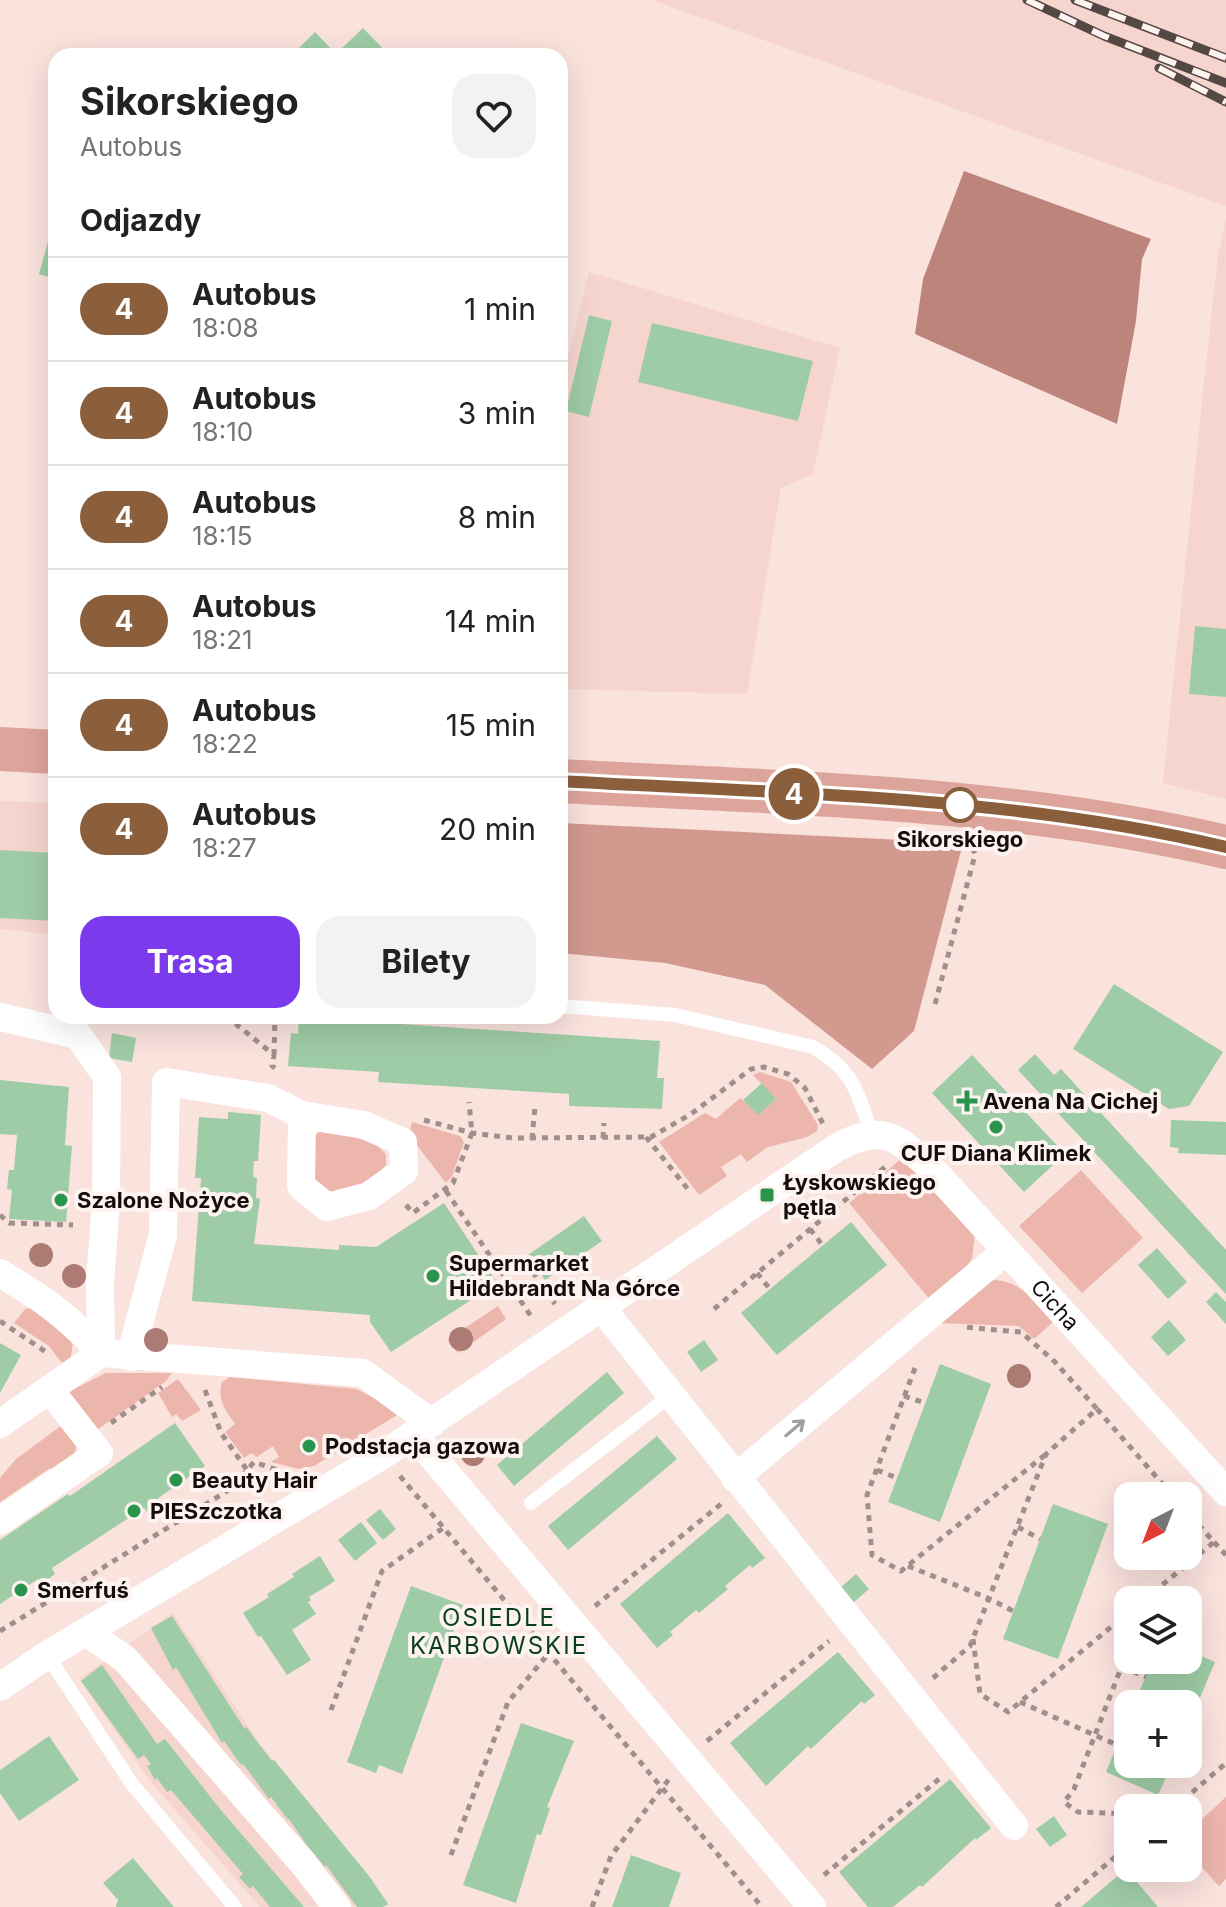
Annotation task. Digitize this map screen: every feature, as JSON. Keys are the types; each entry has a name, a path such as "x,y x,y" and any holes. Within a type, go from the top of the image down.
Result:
{"main road":[{"path":"0,749 48,747"},
{"path":"568,781 934,802 1091,819 1226,847"}],"street":[{"path":"0,1017 78,1035 107,1077 106,1201 100,1282 101,1353"},
{"path":"130,1357 163,1235 166,1082 268,1098 290,1108 364,1125 403,1142 404,1171 369,1196 327,1207 301,1186 290,1108"},
{"name":"Cicha","path":"872,1133 890,1137 910,1149 1226,1492"},
{"path":"0,1687 47,1655 383,1455 836,1148 853,1138 872,1133"},
{"path":"739,1483 1006,1251"},
{"path":"0,1273 52,1305 79,1327 101,1353 363,1373 423,1429 573,1624 806,1900"},
{"path":"601,1307 1014,1826"},
{"path":"0,1424 101,1353"},
{"path":"0,1521 99,1453 50,1390"},
{"path":"86,1632 125,1659 302,1862 337,1907"}],"lane":[{"path":"568,1007 675,1015 813,1047 851,1077 872,1133"},
{"path":"531,1503 670,1396"},
{"path":"47,1655 132,1784 235,1907"}],"path":[{"path":"935,1004 975,855 973,848"},
{"path":"236,1024 274,1055"},
{"path":"275,1024 272,1066 286,1077 290,1108"},
{"path":"403,1142 406,1116 472,1133 532,1139 651,1137 691,1114 751,1069 764,1067 788,1074 805,1088 827,1131"},
{"path":"389,1182 413,1213 446,1191 453,1183 472,1133 469,1102"},
{"path":"532,1139 535,1107"},
{"path":"603,1138 604,1123"},
{"path":"646,1137 691,1193"},
{"path":"714,1309 896,1157"},
{"path":"446,1191 538,1326"},
{"path":"0,1215 9,1223 73,1226 76,1198 106,1201"},
{"path":"810,1229 823,1246"},
{"path":"526,1262 560,1311"},
{"path":"757,1273 770,1289"},
{"path":"0,1321 47,1351 54,1359"},
{"path":"952,1327 1021,1332 1055,1362 1161,1482"},
{"path":"918,1358 867,1495 872,1555 901,1571 1097,1409"},
{"path":"203,1377 207,1400 221,1433 247,1470"},
{"path":"88,1439 166,1384"},
{"path":"904,1396 925,1403"},
{"path":"911,1698 970,1646 1046,1454"},
{"path":"383,1455 762,1907"},
{"path":"0,1631 232,1488 254,1462 289,1475 300,1473"},
{"path":"877,1470 897,1478"},
{"path":"451,1855 508,1702 573,1624 739,1483"},
{"path":"1018,1527 1040,1539"},
{"path":"331,1710 382,1571 444,1528"},
{"path":"1202,1529 1226,1555"},
{"path":"1162,1586 1214,1542"},
{"path":"907,1566 1013,1611"},
{"path":"592,1907 611,1856 686,1758 851,1623"},
{"path":"973,1638 980,1694 1008,1712 1114,1625"},
{"path":"1114,1813 1078,1812 1064,1802 1074,1789 1119,1674"},
{"path":"1139,1674 1146,1677"},
{"path":"1020,1702 1114,1743"},
{"path":"806,1900 962,1761"},
{"path":"1190,1794 1226,1763"},
{"path":"1056,1907 1114,1858"}],"shaded area":[{"path":"652,0 1226,0 1226,206 663,4"},
{"path":"964,171 1151,239 1142,259 1136,321 1117,424 915,334 923,279"},
{"path":"1226,219 1226,799 1163,783 1218,256"},
{"path":"589,272 840,348 813,474 781,488 747,694 568,689 568,357"},
{"path":"0,801 48,803 48,934 0,929"},
{"path":"568,823 963,843 914,1031 872,1069 765,985 665,963 568,954"},
{"path":"760,1072 791,1082 818,1125 817,1131 807,1137 768,1147 747,1162 741,1154 721,1167 727,1176 699,1195 659,1142 705,1113 716,1119 740,1098 758,1114 776,1099 753,1075"},
{"path":"412,1122 460,1136 464,1142 452,1176 446,1183 409,1135"},
{"path":"323,1128 371,1140 386,1154 386,1165 378,1174 342,1195 309,1185 312,1139"},
{"path":"902,1158 917,1169 975,1232 972,1259 958,1278 931,1301 849,1203"},
{"path":"1081,1170 1143,1238 1082,1293 1019,1226"},
{"path":"991,1280 1019,1288 1054,1321 1034,1339 1019,1326 938,1323"},
{"path":"498,1306 506,1319 458,1353 447,1340"},
{"path":"34,1307 73,1341 71,1357 65,1363 49,1346 14,1323 25,1309"},
{"path":"106,1373 172,1373 166,1381 97,1430 67,1398 70,1391"},
{"path":"230,1377 357,1389 397,1415 314,1466 299,1469 271,1462 279,1457 273,1446 257,1457 251,1453 244,1458 225,1432 235,1424 223,1404 221,1394 222,1382"},
{"path":"178,1379 201,1410 182,1421 176,1414 172,1417 158,1393"},
{"path":"65,1423 76,1443 75,1455 0,1502 0,1478 16,1459"},
{"path":"173,1613 260,1744 390,1905 260,1907 150,1781 79,1679"},
{"path":"1226,1797 1226,1879 1219,1886 1202,1867 1202,1819"}],"building":[{"path":"363,28 382,48 342,48"},
{"path":"315,32 330,48 299,48"},
{"path":"48,242 48,277 39,274"},
{"path":"589,315 612,321 589,417 568,412"},
{"path":"652,323 813,361 798,421 638,382"},
{"path":"1195,626 1226,629 1226,697 1189,694"},
{"path":"0,850 48,853 48,921 0,918"},
{"path":"1114,984 1223,1052 1189,1106 1169,1109 1073,1049"},
{"path":"299,1024 401,1024 660,1041 657,1078 664,1078 662,1109 569,1106 569,1094 378,1082 379,1072 288,1066 291,1033 298,1034"},
{"path":"112,1033 136,1038 132,1062 109,1058"},
{"path":"1035,1054 1054,1075 1061,1069 1226,1250 1226,1294 1018,1070"},
{"path":"972,1055 1065,1154 1024,1192 932,1093"},
{"path":"0,1080 69,1087 65,1145 72,1146 66,1222 9,1219 12,1190 7,1189 9,1170 14,1170 17,1135 0,1134"},
{"path":"762,1083 776,1099 758,1115 743,1100"},
{"path":"228,1112 261,1115 258,1161 254,1161 253,1177 257,1178 256,1198 260,1199 254,1244 339,1250 339,1245 376,1247 444,1203 497,1283 391,1352 370,1322 370,1315 192,1301 201,1178 195,1178 199,1117 228,1119"},
{"path":"1171,1120 1226,1122 1226,1155 1178,1153 1179,1148 1170,1147"},
{"path":"584,1216 602,1241 545,1280 528,1255"},
{"path":"851,1222 887,1265 777,1355 741,1313"},
{"path":"1157,1248 1187,1282 1168,1299 1138,1265"},
{"path":"1216,1292 1226,1302 1226,1324 1206,1302"},
{"path":"1169,1320 1186,1340 1168,1356 1151,1337"},
{"path":"704,1340 718,1360 701,1372 687,1352"},
{"path":"0,1343 21,1355 0,1393"},
{"path":"940,1364 991,1384 940,1522 888,1502"},
{"path":"607,1372 624,1393 514,1486 497,1465"},
{"path":"175,1423 205,1466 158,1498 162,1503 148,1513 144,1508 52,1568 55,1574 41,1584 38,1579 0,1604 0,1540"},
{"path":"657,1436 677,1459 568,1550 548,1526"},
{"name":"Podstacja gazowa","path":"314,1438 319,1444 303,1455 298,1448"},
{"path":"1053,1504 1108,1524 1058,1659 1003,1639"},
{"path":"380,1509 396,1529 383,1540 366,1520"},
{"path":"728,1513 765,1558 752,1568 750,1565 699,1613 696,1610 657,1648 620,1604"},
{"path":"361,1522 377,1543 355,1561 338,1540"},
{"path":"320,1556 335,1581 309,1597 311,1600 308,1602 316,1614 292,1630 311,1660 287,1675 243,1613 269,1597 267,1594"},
{"path":"856,1574 869,1589 853,1603 840,1588"},
{"path":"411,1586 463,1605 402,1774 379,1765 376,1773 347,1762"},
{"path":"172,1616 244,1728 369,1876 388,1904 383,1907 357,1907 271,1797 269,1799 224,1741 222,1743 176,1667 173,1670 151,1628"},
{"path":"838,1652 875,1695 864,1704 862,1701 811,1749 808,1746 766,1786 730,1743"},
{"path":"1202,1656 1215,1662 1202,1693 1202,1690 1140,1690 1147,1674 1202,1674"},
{"path":"102,1665 157,1744 165,1739 304,1907 270,1907 253,1886 250,1889 239,1877 243,1874 171,1790 167,1792 157,1778 155,1780 147,1766 151,1764 144,1755 138,1759 81,1681"},
{"path":"521,1723 574,1741 547,1807 550,1808 541,1835 537,1834 516,1903 463,1885"},
{"path":"49,1736 79,1780 19,1821 0,1793 0,1770"},
{"path":"1114,1753 1114,1776 1106,1772"},
{"path":"1120,1778 1166,1778 1156,1794"},
{"path":"950,1779 991,1828 975,1838 922,1887 920,1885 893,1907 868,1907 839,1872"},
{"path":"1054,1816 1067,1835 1050,1847 1036,1829"},
{"path":"631,1855 681,1873 669,1907 612,1907"},
{"path":"133,1858 174,1907 116,1907 118,1900 103,1883"},
{"path":"1114,1879 1114,1882 1137,1882 1158,1907 1081,1907"}],"railway":[{"path":"1027,0 1104,36 1226,83"},
{"path":"1075,0 1226,58"},
{"path":"1159,68 1226,102"}],"bus line":[{"name":"4","path":"568,781 921,801 1091,819 1226,847"}],"place":[{"name":"Sikorskiego","path":"960,805"},
{"name":"Avena Na Cichej","path":"967,1101"},
{"name":"CUF Diana Klimek","path":"996,1127"},
{"name":"Łyskowskiego pętla","path":"767,1195"},
{"name":"Szalone Nożyce","path":"61,1200"},
{"name":"Supermarket Hildebrandt Na Górce","path":"433,1276"},
{"name":"Podstacja gazowa","path":"309,1446"},
{"name":"Beauty Hair","path":"176,1480"},
{"name":"PIESzczotka","path":"134,1511"},
{"name":"Smerfuś","path":"21,1590"}],"district":[{"name":"OSIEDLE KARBOWSKIE","path":"499,1632"}]}
